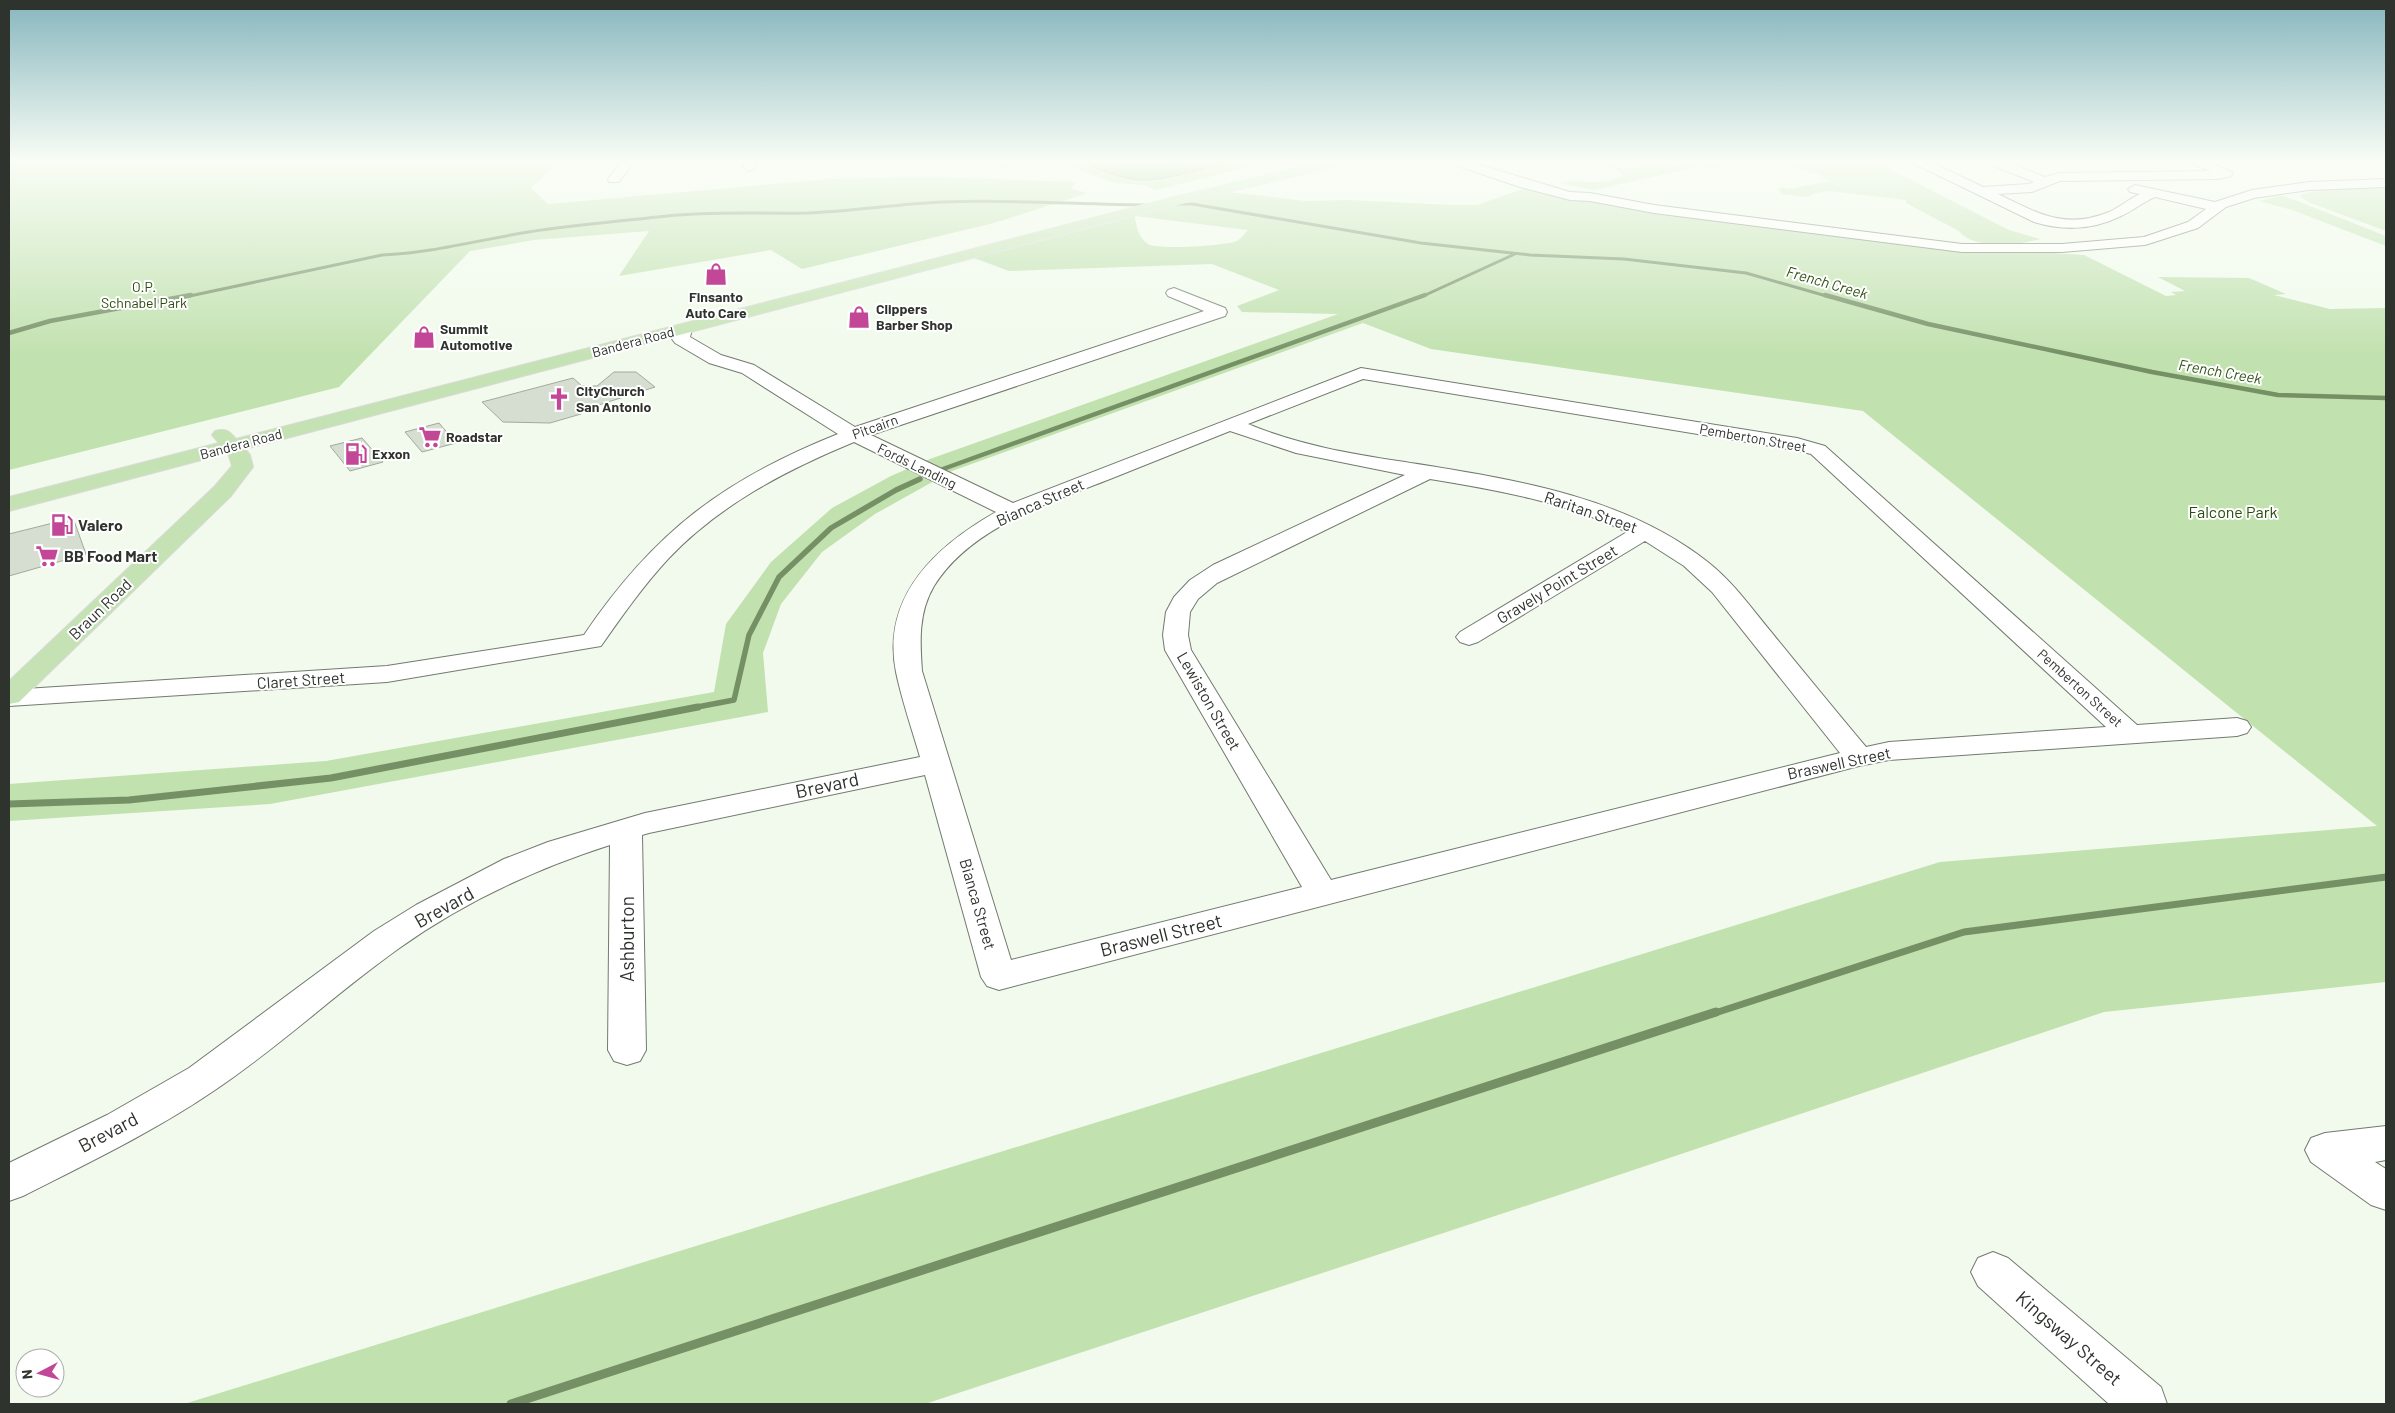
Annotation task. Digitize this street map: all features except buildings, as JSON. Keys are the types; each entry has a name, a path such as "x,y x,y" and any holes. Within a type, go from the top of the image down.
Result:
{"main road":[{"name":"Bandera Road","path":"296,413 1028,226"},
{"path":"1028,226 1048,234"},
{"name":"Bandera Road","path":"9,486 684,329 1078,226"},
{"name":"Bandera Road","path":"9,504 230,435"},
{"name":"Braun Road","path":"9,697 223,491 243,467 240,455 230,435"}],"street":[{"path":"1783,226 1962,248 2022,249 2091,247 2145,241 2191,226"},
{"name":"Pitcairn","path":"592,641 643,571 674,540 707,513 744,488 783,466 854,434 1219,312 1174,294"},
{"name":"Fords Landing","path":"668,318 684,329 682,340 715,359 748,369 854,434 1012,512"},
{"name":"Bianca Street","path":"999,976 907,662 906,633 909,615 926,580 939,564 971,536 1012,512 1360,373"},
{"name":"Pemberton Street","path":"1360,373 1797,444 1818,450 2130,734"},
{"name":"Raritan Street","path":"1232,424 1250,433 1298,448 1347,460 1426,473 1564,500 1612,516 1645,531 1676,549 1710,576 1859,757"},
{"name":"Lewiston Street","path":"1322,893 1178,650 1174,632 1177,614 1186,597 1201,582 1221,570 1426,473"},
{"name":"Gravely Point Street","path":"1469,637 1645,531"},
{"name":"Claret Street","path":"9,697 387,674 592,641"},
{"name":"Braswell Street","path":"999,976 1859,757 1889,751 2237,727"},
{"name":"Brevard","path":"9,1183 121,1127 202,1079 386,940 428,914 515,868 559,850 626,828 937,763"},
{"name":"Ashburton","path":"626,828 627,1050"},
{"path":"2386,1143 2325,1150 2386,1192"},
{"name":"Kingsway Street","path":"1993,1272 2144,1404"}],"green space":[{"name":"O.P. Schnabel Park","path":"9,226 982,226 802,269 771,250 619,276 649,231 534,240 470,251 339,387 9,470"},
{"name":"Falcone Park","path":"1097,226 1137,226 1145,242 1154,246 1164,247 1191,247 1230,243 1237,241 1248,230 1216,226 1759,226 1899,243 2084,255 2166,296 2176,295 2171,292 2185,291 2158,277 2249,278 2286,294 2274,295 2330,309 2386,308 2386,982 2104,1012 1565,1193 925,1404 184,1404 1940,862 2377,826 1863,411 1431,349 1363,323 952,471 875,514 822,552 781,604 763,653 768,712 270,804 9,821 9,784 326,761 714,692 726,624 771,562 832,508 891,476 930,459 1338,314 1242,312 1237,306 1279,290 1212,264 1009,271 974,258"},
{"path":"1949,226 2001,226 2040,239 2009,244 1986,243 1966,237"},
{"path":"2334,226 2361,226 2386,236 2386,246"},
{"path":"2372,226 2386,226 2386,231"}],"waterway":[{"name":"French Creek","path":"185,297 382,255 437,249 510,235 573,226"},
{"name":"French Creek","path":"1321,226 1421,243 1530,255 1624,259 1746,273 1830,297"},
{"path":"1421,297 1515,254"},
{"name":"French Creek","path":"9,333 50,321 191,295"},
{"path":"943,469 1425,295"},
{"name":"French Creek","path":"1825,295 1928,324 2152,372 2278,395 2386,398"},
{"path":"692,708 734,700 749,635 779,577 831,528 896,490 920,479"},
{"path":"9,804 129,800 331,778 698,707"},
{"path":"1712,1014 1964,932 2386,877"},
{"path":"511,1404 1716,1012"}],"place":[{"name":"Finsanto Auto Care","path":"716,274"},
{"name":"Clippers Barber Shop","path":"859,317"},
{"name":"Summit Automotive","path":"424,337"},
{"name":"CityChurch San Antonio","path":"559,399"},
{"name":"Roadstar","path":"430,437"},
{"name":"Exxon","path":"356,454"},
{"name":"Valero","path":"62,525"},
{"name":"BB Food Mart","path":"47,556"}]}
